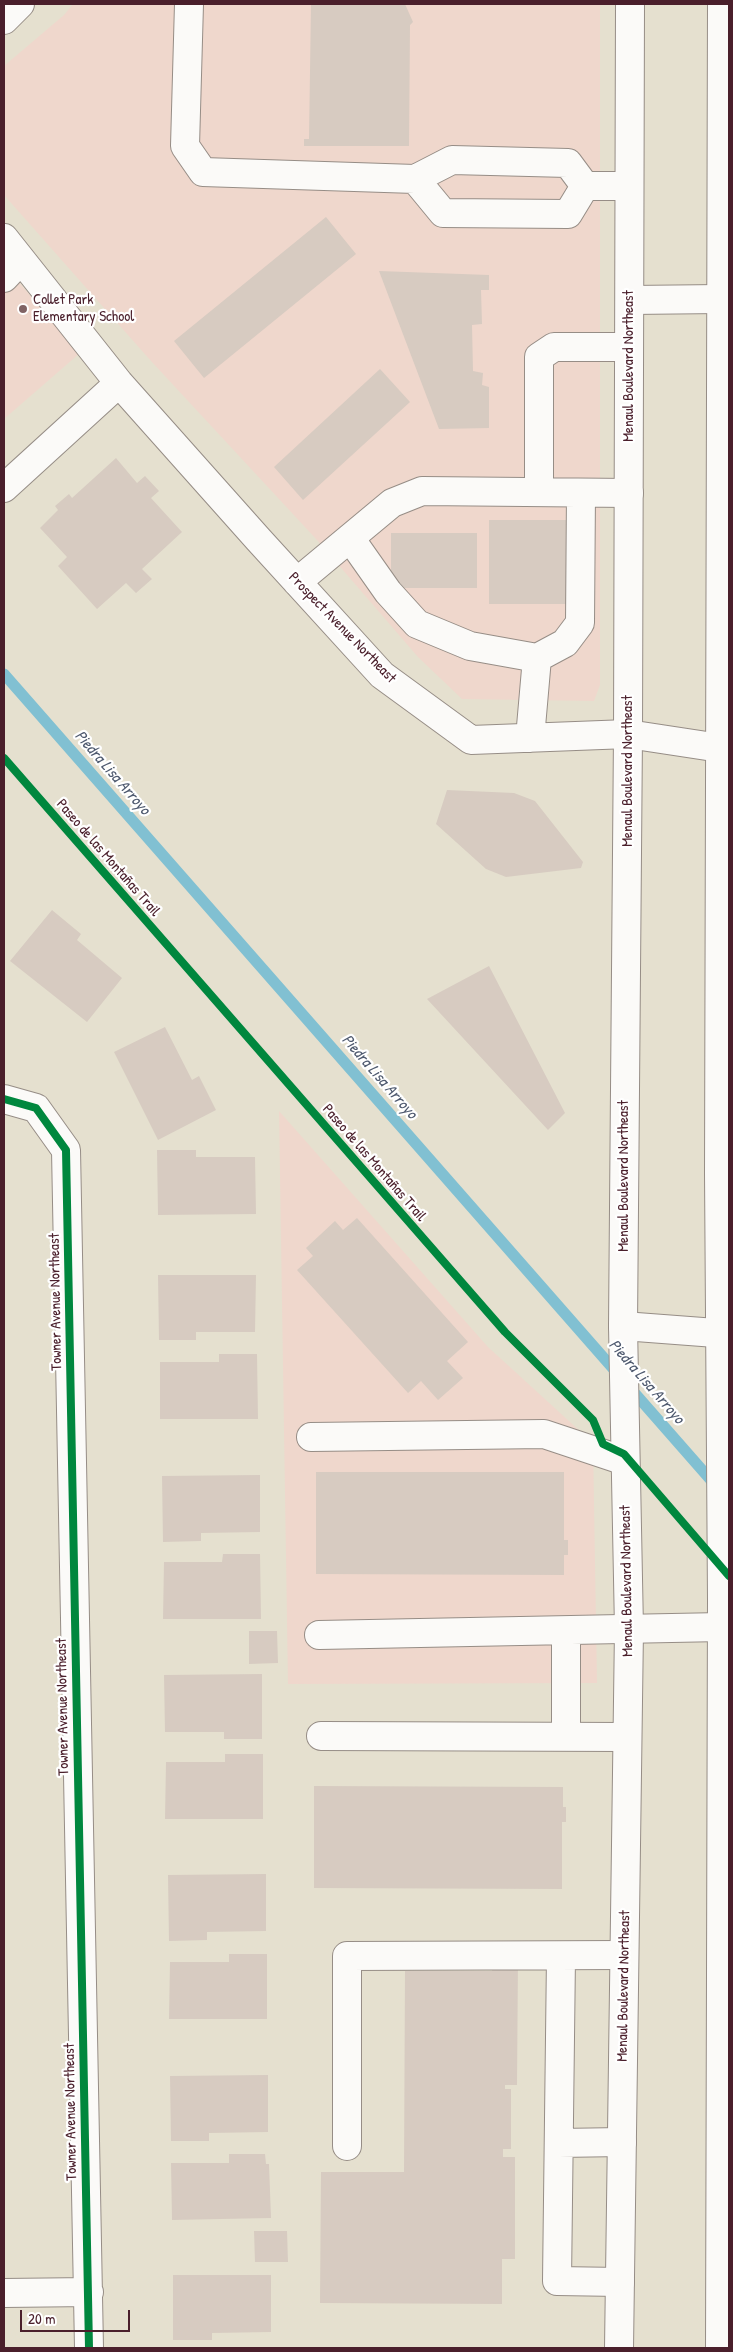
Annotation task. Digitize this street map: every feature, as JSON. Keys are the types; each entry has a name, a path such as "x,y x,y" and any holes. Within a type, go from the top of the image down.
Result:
{"main road":[{"path":"4,20 20,4"},
{"path":"189,4 185,146 203,172 415,179 452,160 568,163 586,186"},
{"name":"Menaul Boulevard Northeast","path":"619,2348 629,1629 623,1326 628,734 630,300 628,186 630,4"},
{"path":"720,2348 725,1711 721,1551 721,1406 725,1334 720,748 722,4"},
{"path":"415,179 443,213 568,214 586,186"},
{"path":"586,186 628,186"},
{"name":"Prospect Avenue Northeast","path":"4,238 12,269 119,382 382,675 470,740 628,734 720,748"},
{"path":"630,300 721,299"},
{"path":"539,492 539,357 554,347 629,347"},
{"path":"4,488 119,382"},
{"path":"297,582 392,503 422,492 629,494"},
{"path":"350,538 388,592 417,624 470,646 537,658 565,643 580,623 581,493"},
{"path":"530,738 537,658"},
{"name":"Towner Avenue Northeast","path":"4,1099 36,1108 66,1150 89,2348"},
{"path":"623,1326 725,1334"},
{"path":"311,1437 544,1434 624,1452"},
{"path":"319,1634 722,1626"},
{"path":"566,1630 566,1736"},
{"path":"321,1736 627,1737"},
{"path":"346,2146 346,1956 624,1955"},
{"path":"560,1956 558,2281 620,2282"},
{"path":"559,2143 622,2142"},
{"path":"4,2293 89,2292"}],"shaded area":[{"path":"73,4 600,4 600,685 594,701 462,699 418,657 317,540 151,361 4,195 4,66 64,15"},
{"name":"Collet Park Elementary School","path":"4,265 80,353 4,419"},
{"path":"279,1111 488,1347 593,1443 597,1683 288,1684"}],"building":[{"path":"311,4 405,4 413,22 410,25 409,146 304,146 304,139 309,139"},
{"path":"326,217 356,254 204,378 174,341"},
{"path":"379,271 489,275 489,290 481,290 482,324 472,325 473,371 483,373 482,385 489,387 489,428 439,429"},
{"path":"380,369 410,402 303,500 274,467"},
{"path":"116,458 137,483 145,476 159,491 151,498 182,532 142,569 152,579 136,593 126,583 97,609 58,566 67,557 40,528 58,510 55,506 69,494 72,498"},
{"path":"489,520 569,520 569,604 489,604"},
{"path":"391,533 477,533 477,588 391,588"},
{"path":"447,790 514,793 535,801 583,862 581,868 506,877 486,869 436,824"},
{"path":"52,910 81,934 77,940 122,978 87,1022 10,961"},
{"path":"489,966 565,1113 548,1130 427,999"},
{"path":"165,1027 192,1080 199,1076 216,1110 158,1140 114,1052"},
{"path":"157,1150 196,1150 196,1157 255,1157 256,1214 158,1215"},
{"path":"357,1218 468,1342 447,1361 463,1378 438,1400 421,1381 408,1393 297,1270 313,1256 306,1248 335,1221 343,1230"},
{"path":"158,1275 256,1275 255,1332 196,1332 196,1340 159,1340"},
{"path":"219,1354 257,1354 258,1419 160,1419 160,1362 219,1362"},
{"path":"316,1472 564,1472 564,1540 568,1540 568,1555 564,1555 564,1575 316,1574"},
{"path":"260,1475 260,1532 201,1533 201,1541 163,1542 162,1476"},
{"path":"223,1554 260,1554 261,1619 163,1619 164,1562 222,1562"},
{"path":"249,1631 277,1631 278,1663 249,1664"},
{"path":"262,1674 262,1739 224,1739 224,1732 165,1732 164,1675"},
{"path":"225,1754 263,1754 263,1819 165,1819 166,1762 225,1762"},
{"path":"314,1786 563,1787 563,1807 566,1807 566,1822 562,1822 562,1889 314,1888"},
{"path":"266,1874 266,1931 207,1932 207,1940 169,1941 168,1875"},
{"path":"229,1954 267,1954 267,2019 169,2019 170,1962 229,1962"},
{"path":"493,1959 518,1959 517,2085 505,2085 505,2089 511,2089 511,2149 503,2149 503,2157 515,2157 515,2259 502,2259 502,2304 320,2303 321,2172 404,2172 405,1971 492,1971"},
{"path":"268,2075 268,2132 209,2133 209,2141 171,2141 170,2076"},
{"path":"229,2154 265,2154 266,2164 269,2164 271,2218 172,2220 171,2163 229,2163"},
{"path":"254,2231 287,2231 288,2262 255,2262"},
{"path":"173,2275 271,2275 271,2332 212,2333 212,2340 173,2340"}],"waterway":[{"name":"Piedra Lisa Arroyo","path":"4,674 717,1487"}],"cycle path":[{"name":"Paseo de las Montañas Trail","path":"4,758 505,1332 593,1420 603,1444 624,1454 729,1576"},
{"path":"4,1099 36,1108 66,1150 89,2348"}],"place":[{"name":"Collet Park Elementary School","path":"23,309"}]}
